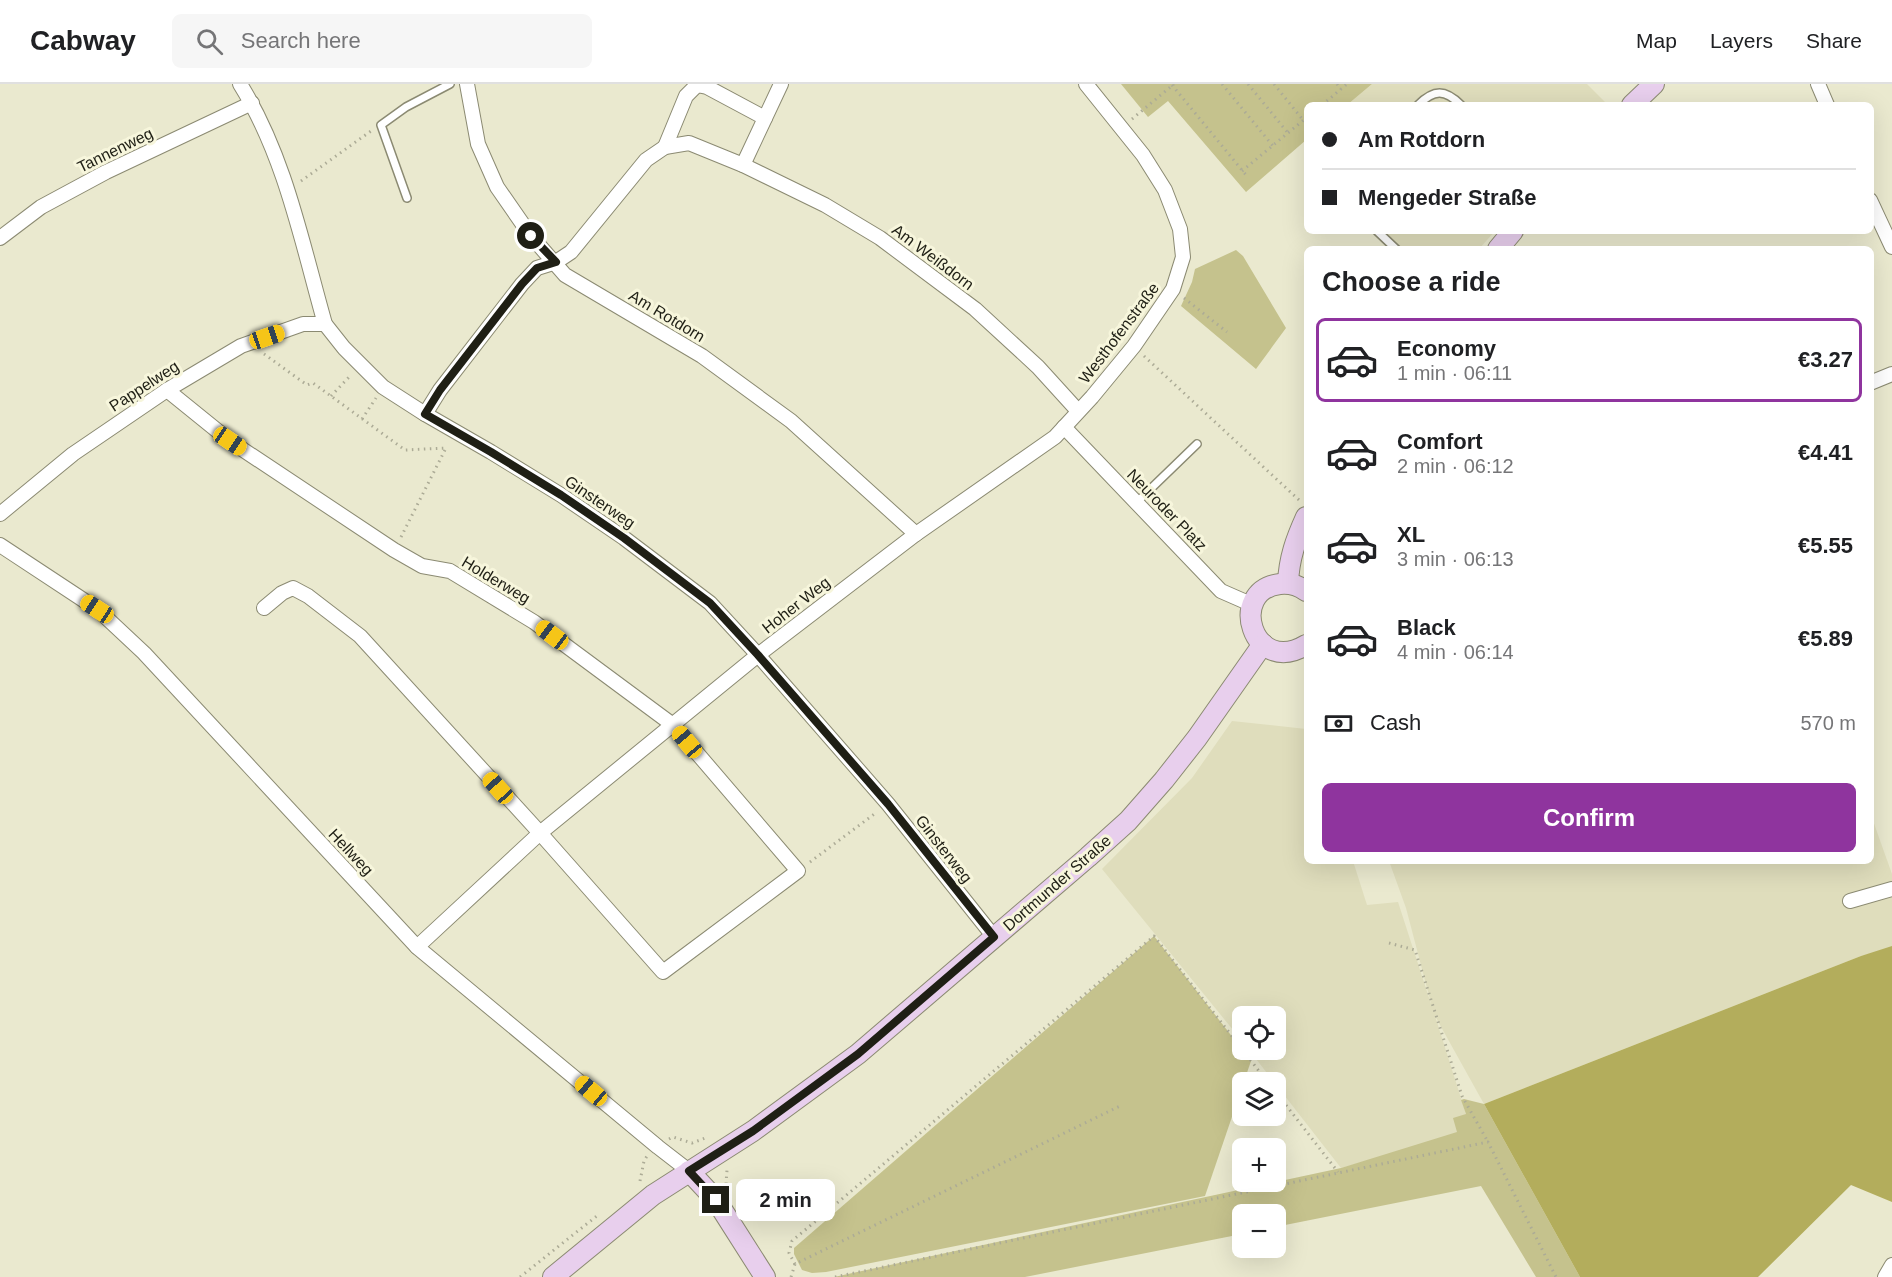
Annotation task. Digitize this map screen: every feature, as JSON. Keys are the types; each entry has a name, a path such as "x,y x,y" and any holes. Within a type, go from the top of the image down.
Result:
{"main road":[{"path":"1635,102 1654,84"},
{"path":"1500,246 1510,234"},
{"path":"1288,583 1288,565 1304,522"},
{"path":"1304,590 1288,583 1267,588 1256,598 1250,619 1255,636 1263,644 1278,652 1295,651 1304,646"},
{"name":"Dortmunder Straße","path":"553,1277 653,1195 753,1131 858,1054 1128,821 1197,738 1263,644"},
{"path":"689,1171 716,1200 765,1277"}],"street":[{"name":"Ginsterweg","path":"240,84 252,103 272,145 325,324 360,365 383,387 528,474 624,538 710,603 888,804 994,937"},
{"name":"Am Rotdorn","path":"467,84 478,144 497,187 531,236 565,275 702,356 791,421 916,534"},
{"path":"743,165 781,84"},
{"name":"Westhofenstraße","path":"1078,411 1134,346 1173,289 1182,257 1180,229 1165,189 1143,155 1086,84"},
{"path":"1818,84 1826,102"},
{"path":"425,414 440,390 522,284 537,268 556,262 571,252 646,160 665,147 686,96 697,85 707,87 765,118"},
{"name":"Tannenweg","path":"0,238 41,207 97,177 252,103"},
{"name":"Am Weißdorn","path":"665,147 689,143 743,165 825,205 880,238 975,309 1038,367 1078,411"},
{"path":"1874,209 1892,247"},
{"name":"Pappelweg","path":"0,514 73,454 166,390 249,343 303,324 325,324"},
{"path":"1874,381 1892,374"},
{"name":"Holderweg","path":"166,390 230,441 394,550 422,566 450,570 534,622 673,725 798,871"},
{"name":"Hoher Weg","path":"417,948 540,833 758,655 916,534 1054,437 1078,411"},
{"name":"Neuroder Platz","path":"1064,427 1221,591 1253,605"},
{"name":"Hellweg","path":"0,545 97,609 144,653 417,948 689,1171"},
{"path":"264,608 282,593 293,588 308,596 360,636 663,972 798,871"},
{"path":"1850,901 1892,889"},
{"path":"1885,1277 1892,1265"}],"lane":[{"path":"407,198 381,125 406,106 450,84"},
{"path":"1421,102 1427,96 1446,93 1458,102"},
{"path":"1380,234 1393,246"},
{"path":"1137,502 1197,444"}],"path":[{"path":"1222,84 1273,146"},
{"path":"1248,84 1288,133"},
{"path":"1274,84 1304,118"},
{"path":"1337,84 1341,89"},
{"path":"1326,102 1347,84"},
{"path":"1121,128 1173,85 1246,175"},
{"path":"1242,171 1304,120"},
{"path":"287,191 381,125"},
{"path":"1173,289 1227,332"},
{"path":"249,343 307,385 313,383 405,450 446,448"},
{"path":"1134,346 1293,496 1304,504"},
{"path":"331,396 360,365"},
{"path":"362,419 383,387"},
{"path":"394,550 454,431"},
{"path":"798,871 888,804"},
{"path":"791,1277 795,1264 789,1253 792,1241 1154,936 1232,1037"},
{"path":"1389,943 1415,950 1462,1096 1488,1142 1556,1277"},
{"path":"1250,1060 1259,1072"},
{"path":"795,1264 1122,1105"},
{"path":"1286,1105 1338,1172"},
{"path":"835,1277 1488,1142"},
{"path":"632,1187 641,1180"},
{"path":"520,1277 604,1210"}],"shaded area":[{"path":"1121,84 1372,84 1351,102 1304,102 1304,142 1246,192 1168,101 1148,117"},
{"path":"1372,84 1587,84 1605,102 1351,102"},
{"path":"1377,234 1492,234 1482,246 1391,246"},
{"path":"1236,250 1243,256 1286,328 1256,369 1181,306 1195,269"},
{"path":"1232,721 1304,729 1304,864 1354,864 1367,905 1398,902 1432,1007 1406,908 1390,864 1874,864 1874,823 1892,874 1892,948 1861,956 1484,1104 1435,1016 1466,1114 1458,1135 1341,1168 1286,1097 1286,1072 1266,1072 1257,1060 1286,1060 1286,1006 1232,1006 1232,1029 1102,869 1192,778"},
{"path":"1154,936 1232,1037 1232,1060 1251,1061 1247,1072 1232,1072 1232,1117 1205,1196 826,1272 812,1273 802,1270 794,1254 794,1248"},
{"path":"1892,946 1892,1202 1851,1185 1758,1277 1580,1277 1484,1104 1861,956"},
{"path":"1461,1100 1484,1104 1580,1277 1536,1277 1481,1186 1286,1225 1286,1204 1232,1204 1232,1236 1025,1277 834,1277 1232,1191 1286,1192 1286,1180 1341,1168 1457,1132 1453,1118 1466,1114"}],"route":[{"path":"531,236 556,262 537,268 522,284 440,390 425,414 561,495 624,538 710,603 888,804 994,937 911,1010 822,1082 753,1131 689,1171 716,1200"}]}
